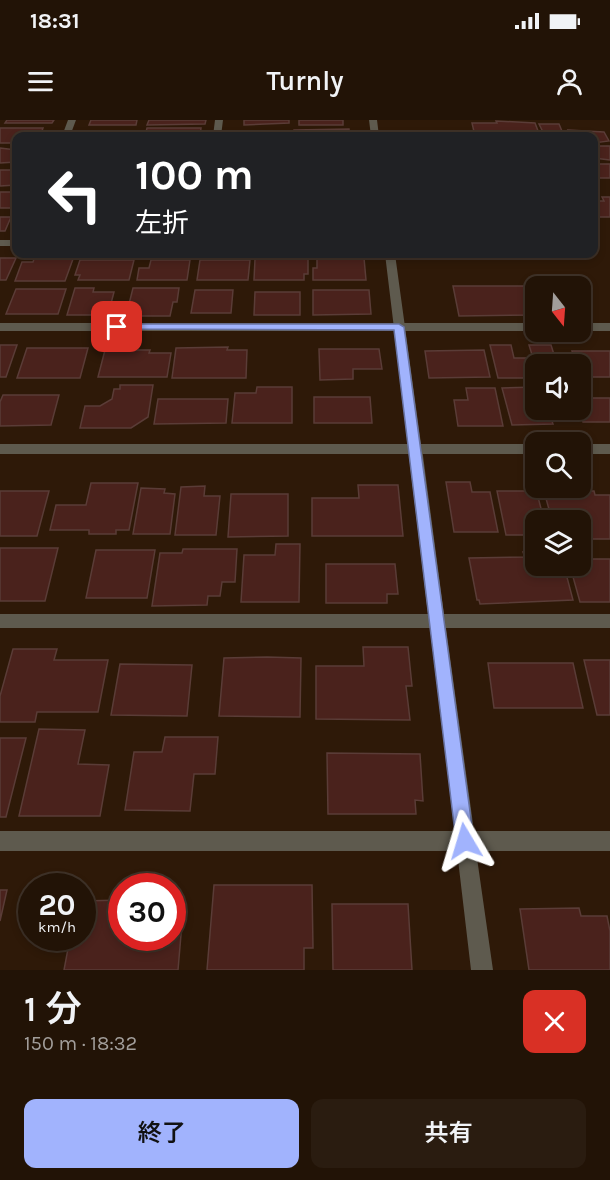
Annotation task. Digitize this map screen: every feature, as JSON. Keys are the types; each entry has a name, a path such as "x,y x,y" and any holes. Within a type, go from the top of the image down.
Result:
{"street":[{"path":"390,258 482,970"},
{"path":"0,327 525,327"},
{"path":"591,327 610,327"},
{"path":"0,449 525,448"},
{"path":"591,449 610,449"},
{"path":"0,621 610,621"},
{"path":"0,841 610,841"}],"building":[{"path":"7,120 54,120 52,123 5,123"},
{"path":"91,120 137,120 136,125 89,125"},
{"path":"149,120 206,120 205,124 147,125"},
{"path":"244,120 289,120 289,123 244,125"},
{"path":"299,120 343,120 343,125 299,125"},
{"path":"496,121 535,123 538,132 474,132 472,123 497,123"},
{"path":"539,124 559,124 562,132 543,132"},
{"path":"0,128 43,128 42,132 12,132 12,143 0,143"},
{"path":"147,128 201,128 200,132 146,132"},
{"path":"349,129 349,132 294,132 294,130"},
{"path":"568,130 604,132 609,141 598,142 598,132 569,132"},
{"path":"252,131 285,131 285,132"},
{"path":"598,146 610,146 610,160 598,158"},
{"path":"0,148 12,150 12,162 0,163"},
{"path":"598,164 610,164 610,178 598,178"},
{"path":"0,170 12,170 12,185 0,186"},
{"path":"0,192 12,192 12,208 0,208"},
{"path":"602,197 610,197 610,217 598,217 598,201 604,201"},
{"path":"0,217 11,217 5,231 0,231"},
{"path":"0,258 16,258 6,280 0,280"},
{"path":"317,258 364,258 366,280 313,280 313,268 317,268"},
{"path":"34,259 73,259 65,281 15,281 22,262 33,262"},
{"path":"255,259 308,259 308,274 304,274 304,280 254,280"},
{"path":"80,260 134,260 129,280 78,280 80,275 75,275"},
{"path":"151,260 190,260 187,280 137,280 139,268 149,268"},
{"path":"200,260 250,260 248,280 197,280"},
{"path":"453,286 525,286 525,315 459,316"},
{"path":"75,288 94,288 93,292 114,292 108,315 67,315"},
{"path":"133,288 179,288 177,302 173,302 170,316 126,316"},
{"path":"16,289 66,289 58,314 6,314"},
{"path":"195,290 233,290 231,313 191,313"},
{"path":"313,290 369,290 371,314 313,315"},
{"path":"255,292 300,292 300,315 254,315"},
{"path":"0,345 17,345 6,377 0,377"},
{"path":"490,345 511,345 514,358 525,358 525,378 498,378"},
{"path":"529,345 551,345 554,354 532,354"},
{"path":"228,347 227,350 247,350 246,378 172,378 176,348"},
{"path":"27,348 88,348 80,378 17,378"},
{"path":"319,349 379,349 382,369 353,369 353,379 320,380"},
{"path":"105,350 150,350 149,353 171,353 167,377 98,377"},
{"path":"484,350 490,377 429,378 425,351"},
{"path":"572,351 610,351 610,377 591,377 591,354 573,354"},
{"path":"120,385 153,385 148,417 131,428 80,428 85,406 100,406 112,399 114,389 120,389"},
{"path":"257,387 292,387 292,423 232,423 235,393 256,393"},
{"path":"525,387 525,420 552,420 553,424 512,425 502,388"},
{"path":"466,388 495,388 503,426 458,426 454,400 468,400"},
{"path":"3,395 59,395 51,425 0,426 0,402"},
{"path":"314,397 370,397 372,423 314,423"},
{"path":"591,398 610,398 610,422 583,422 582,420 591,420"},
{"path":"158,399 228,399 226,423 154,424"},
{"path":"446,482 470,482 472,492 490,492 498,532 454,532"},
{"path":"91,483 138,483 129,530 116,530 116,534 89,534 89,530 50,530 56,505 86,505"},
{"path":"358,485 398,485 403,536 312,536 312,498 359,498"},
{"path":"205,486 204,496 220,496 216,535 175,535 181,487"},
{"path":"141,488 165,489 164,493 175,494 170,534 133,534"},
{"path":"0,491 49,491 37,536 0,536"},
{"path":"497,491 525,491 525,498 538,498 541,510 525,510 525,535 506,535"},
{"path":"591,491 594,491 595,495 610,495 610,539 591,539 591,510 549,510 546,498 591,498"},
{"path":"231,494 288,494 288,536 228,537"},
{"path":"276,544 300,544 299,602 241,602 244,555 275,555"},
{"path":"0,548 58,548 45,601 0,601"},
{"path":"183,549 237,549 235,582 222,582 220,596 208,596 207,605 152,606 160,553 182,553"},
{"path":"96,550 155,550 147,598 86,598"},
{"path":"525,557 525,576 567,576 573,600 480,604 477,600 469,558"},
{"path":"591,559 610,559 610,602 580,602 573,576 591,576"},
{"path":"326,564 395,564 398,594 387,594 387,603 326,603"},
{"path":"363,647 408,647 412,686 406,686 410,720 316,719 316,666 364,666"},
{"path":"13,649 57,649 54,660 108,660 98,712 37,712 35,722 0,722 0,696"},
{"path":"224,658 301,658 300,717 219,716"},
{"path":"584,660 610,660 610,715 597,715"},
{"path":"488,663 573,663 583,708 494,708"},
{"path":"120,664 192,665 187,716 111,715"},
{"path":"39,729 85,730 78,764 109,765 100,816 19,816"},
{"path":"165,737 218,737 215,774 194,774 190,811 125,810 134,752 162,752"},
{"path":"0,738 26,738 6,817 0,817"},
{"path":"327,753 420,754 423,801 415,800 416,814 328,814"},
{"path":"214,885 312,885 313,948 304,948 304,970 207,970"},
{"path":"0,890 7,890 0,921"},
{"path":"108,900 108,951 180,951 178,970 64,970 68,951 96,951 96,901"},
{"path":"332,904 408,904 412,970 333,970"},
{"path":"579,908 581,916 607,916 610,931 610,970 529,970 520,909"}],"route":[{"path":"117,327 399,327 465,841"}]}
